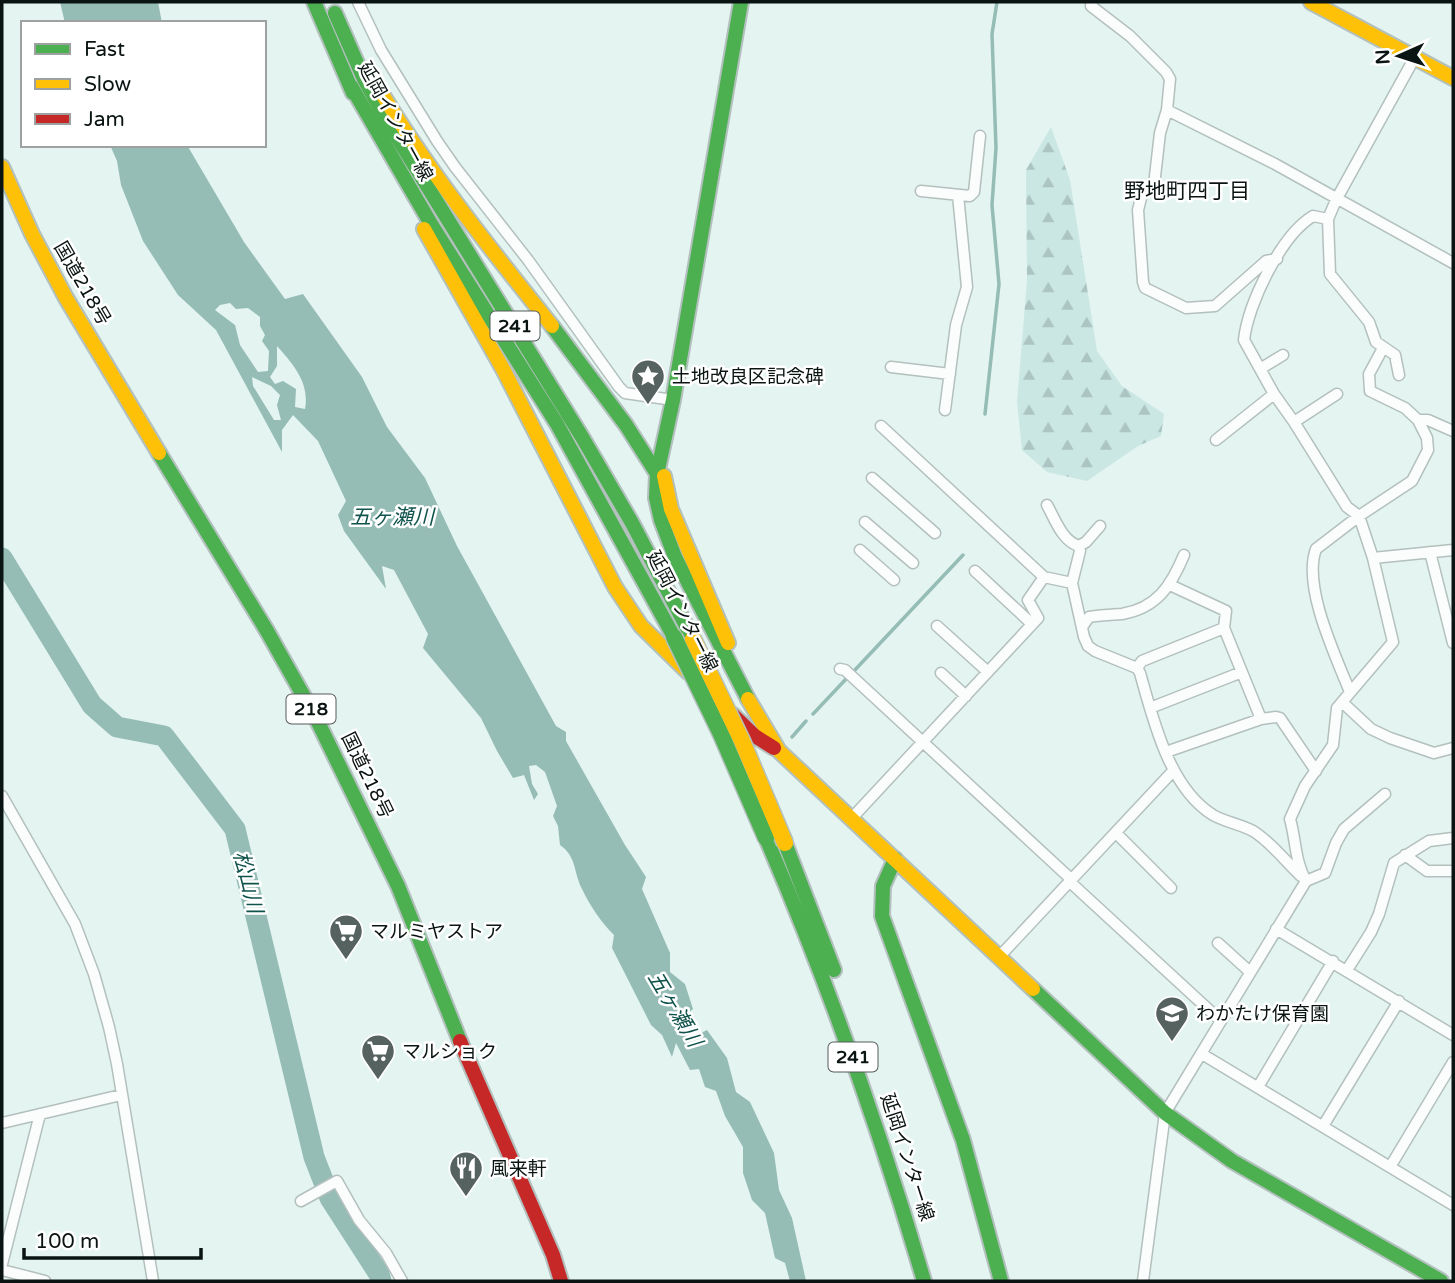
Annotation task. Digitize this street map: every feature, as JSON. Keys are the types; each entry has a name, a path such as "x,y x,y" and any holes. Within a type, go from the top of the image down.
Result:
{"main road":[{"name":"延岡インター線","path":"314,2 351,86 424,213 557,424 674,637 721,734 806,927 834,1001 925,1281"},
{"path":"741,2 656,498 675,556 734,677 779,751 1165,1113 1232,1161 1441,1281"},
{"path":"1311,2 1453,78"},
{"name":"延岡インター線","path":"333,7 364,79 387,121 563,404 632,523 693,639 742,741 819,926 846,1003 897,1169 925,1281"},
{"name":"241","path":"333,7 391,109 438,179 623,417 661,481"},
{"name":"241","path":"351,86 360,114 390,171 503,369 628,609 641,626 755,736 779,751"},
{"name":"国道218号","path":"2,167 32,234 66,298 267,631 316,718 398,886 461,1044 553,1255 561,1281"},
{"path":"895,859 884,877 880,898 882,916 963,1140 1001,1281"}],"street":[{"path":"358,2 381,50 437,141 528,260 618,387 625,393 673,400"},
{"path":"1092,2 1091,6 1130,36 1170,79 1154,185 1143,190 1138,210 1145,288 1186,308 1214,306 1265,261 1277,259"},
{"path":"1399,375 1395,355 1376,342 1368,322 1330,274 1328,219 1415,57"},
{"path":"1167,110 1275,164 1453,263"},
{"path":"921,191 970,196 974,192 980,136"},
{"path":"945,410 956,325 967,287 958,195"},
{"path":"1306,881 1298,867 1296,839 1290,819 1296,802 1333,745 1336,708 1393,642 1373,558 1359,516 1347,507 1274,394 1244,340 1255,297 1292,234 1313,216 1328,219"},
{"path":"1350,692 1327,636 1314,586 1312,565 1316,549 1412,481 1428,450 1427,438 1418,420 1405,408 1370,391 1369,374 1383,348"},
{"path":"1260,369 1283,355"},
{"path":"891,367 950,374"},
{"path":"1216,440 1274,394"},
{"path":"1294,422 1338,394"},
{"path":"1418,420 1453,431"},
{"path":"881,426 1044,577 1072,583"},
{"path":"872,478 935,533"},
{"path":"1047,505 1065,538 1072,544 1079,546 1086,542 1100,526"},
{"path":"865,522 913,563"},
{"path":"1079,546 1072,583 1088,646 1137,668 1166,752 1174,770 1192,795 1213,815 1256,833 1306,881"},
{"path":"860,550 894,580"},
{"path":"1373,558 1453,550"},
{"path":"1430,552 1453,643"},
{"path":"1082,627 1088,617 1136,611 1149,604 1170,585 1184,555"},
{"path":"975,572 1032,624"},
{"path":"851,819 1038,618 1028,600 1044,577"},
{"path":"1170,585 1226,611 1224,628 1261,719"},
{"path":"937,626 988,672"},
{"path":"1137,668 1142,661 1224,628"},
{"path":"840,669 845,670 1221,1021"},
{"path":"1150,708 1242,672"},
{"path":"941,673 966,696"},
{"path":"1342,702 1371,729 1390,738 1434,753 1453,748"},
{"path":"1166,752 1276,716 1316,771"},
{"path":"999,957 1174,770"},
{"path":"1143,1281 1165,1113 1306,881 1325,873 1344,829 1385,794"},
{"path":"2,796 75,924 94,974 109,1027 153,1281"},
{"path":"1116,833 1171,888"},
{"path":"1348,970 1379,914 1394,863 1429,841 1453,838"},
{"path":"1405,855 1427,871 1453,871"},
{"path":"1276,929 1453,1035"},
{"path":"1218,943 1250,972"},
{"path":"1258,1087 1332,961"},
{"path":"1323,1126 1399,1002"},
{"path":"1202,1054 1453,1205"},
{"path":"1390,1167 1453,1062"},
{"path":"2,1123 121,1095"},
{"path":"2,1264 40,1114"},
{"path":"301,1201 337,1181 359,1220 386,1253 402,1281"},
{"path":"2,1270 45,1281"}],"green space":[{"path":"1051,127 1070,180 1097,351 1122,386 1164,414 1161,436 1138,446 1087,481 1047,472 1022,450 1017,402 1027,281 1026,170"}],"water":[{"path":"60,2 158,2 162,21 65,21"},
{"name":"五ヶ瀬川","path":"111,147 188,147 244,242 285,299 303,294 362,377 387,427 425,478 457,546 556,726 566,732 566,741 646,877 642,889 670,953 670,972 685,984 693,1009 686,1015 697,1035 707,1030 727,1058 736,1092 750,1102 774,1153 779,1190 792,1218 806,1281 790,1281 785,1263 775,1258 765,1213 752,1200 743,1173 743,1147 725,1116 716,1091 705,1087 699,1069 690,1070 676,1043 672,1057 662,1035 651,1025 612,948 614,935 589,902 572,859 560,845 558,826 553,816 557,806 545,772 536,765 529,766 532,784 538,794 534,800 524,775 513,778 481,718 423,648 428,634 394,570 382,566 386,589 344,531 338,515 346,501 318,441 293,415 282,430 282,452 216,330 178,295 143,241 121,185 117,161","holes":["230,303 236,309 248,308 260,317 260,326 265,335 262,341 269,351 268,371 258,372 240,345 235,325 215,310 220,305","277,346 303,382 305,409 295,407 296,389 283,381 275,384 270,377 277,366","252,377 271,386 280,395 277,405 281,420 274,420 253,386"]}],"waterway":[{"path":"985,414 999,284 992,205 996,148 992,34 997,2"},
{"path":"853,672 963,555"},
{"name":"松山川","path":"2,558 92,705 117,727 164,736 235,829 314,1157 330,1198 381,1281"},
{"path":"813,714 847,678"},
{"path":"792,737 806,721"}],"traffic: fast":[{"path":"314,2 353,93"},
{"path":"741,2 673,400 657,474 656,498 675,557 748,699"},
{"path":"335,13 364,79 387,121 582,437 632,523 693,639"},
{"path":"351,86 431,224 557,424 674,637"},
{"path":"552,326 626,425 659,477"},
{"path":"159,453 267,631 316,718 398,886 460,1041"},
{"path":"674,637 721,734 766,838"},
{"path":"766,838 852,1057 924,1281"},
{"path":"785,843 834,970"},
{"path":"895,859 883,886 882,916 963,1140 1001,1281"},
{"path":"1033,989 1165,1113 1232,1161 1441,1281"}],"traffic: slow":[{"path":"1311,2 1453,78"},
{"path":"373,79 436,175 552,326"},
{"path":"2,167 32,234 66,298 159,453"},
{"path":"424,229 503,369 615,587 641,626 688,672"},
{"path":"664,476 671,509 728,643"},
{"path":"693,639 742,741 785,843"},
{"path":"748,699 779,751 1033,989"}],"traffic: jam":[{"path":"733,715 755,736 774,748"},
{"path":"460,1041 553,1255 561,1281"}],"place":[{"name":"土地改良区記念碑","path":"648,406"},
{"name":"マルミヤストア","path":"346,961"},
{"name":"わかたけ保育園","path":"1172,1043"},
{"name":"マルショク","path":"378,1081"},
{"name":"風来軒","path":"466,1198"}],"district":[{"name":"野地町四丁目","path":"1187,191"}]}
